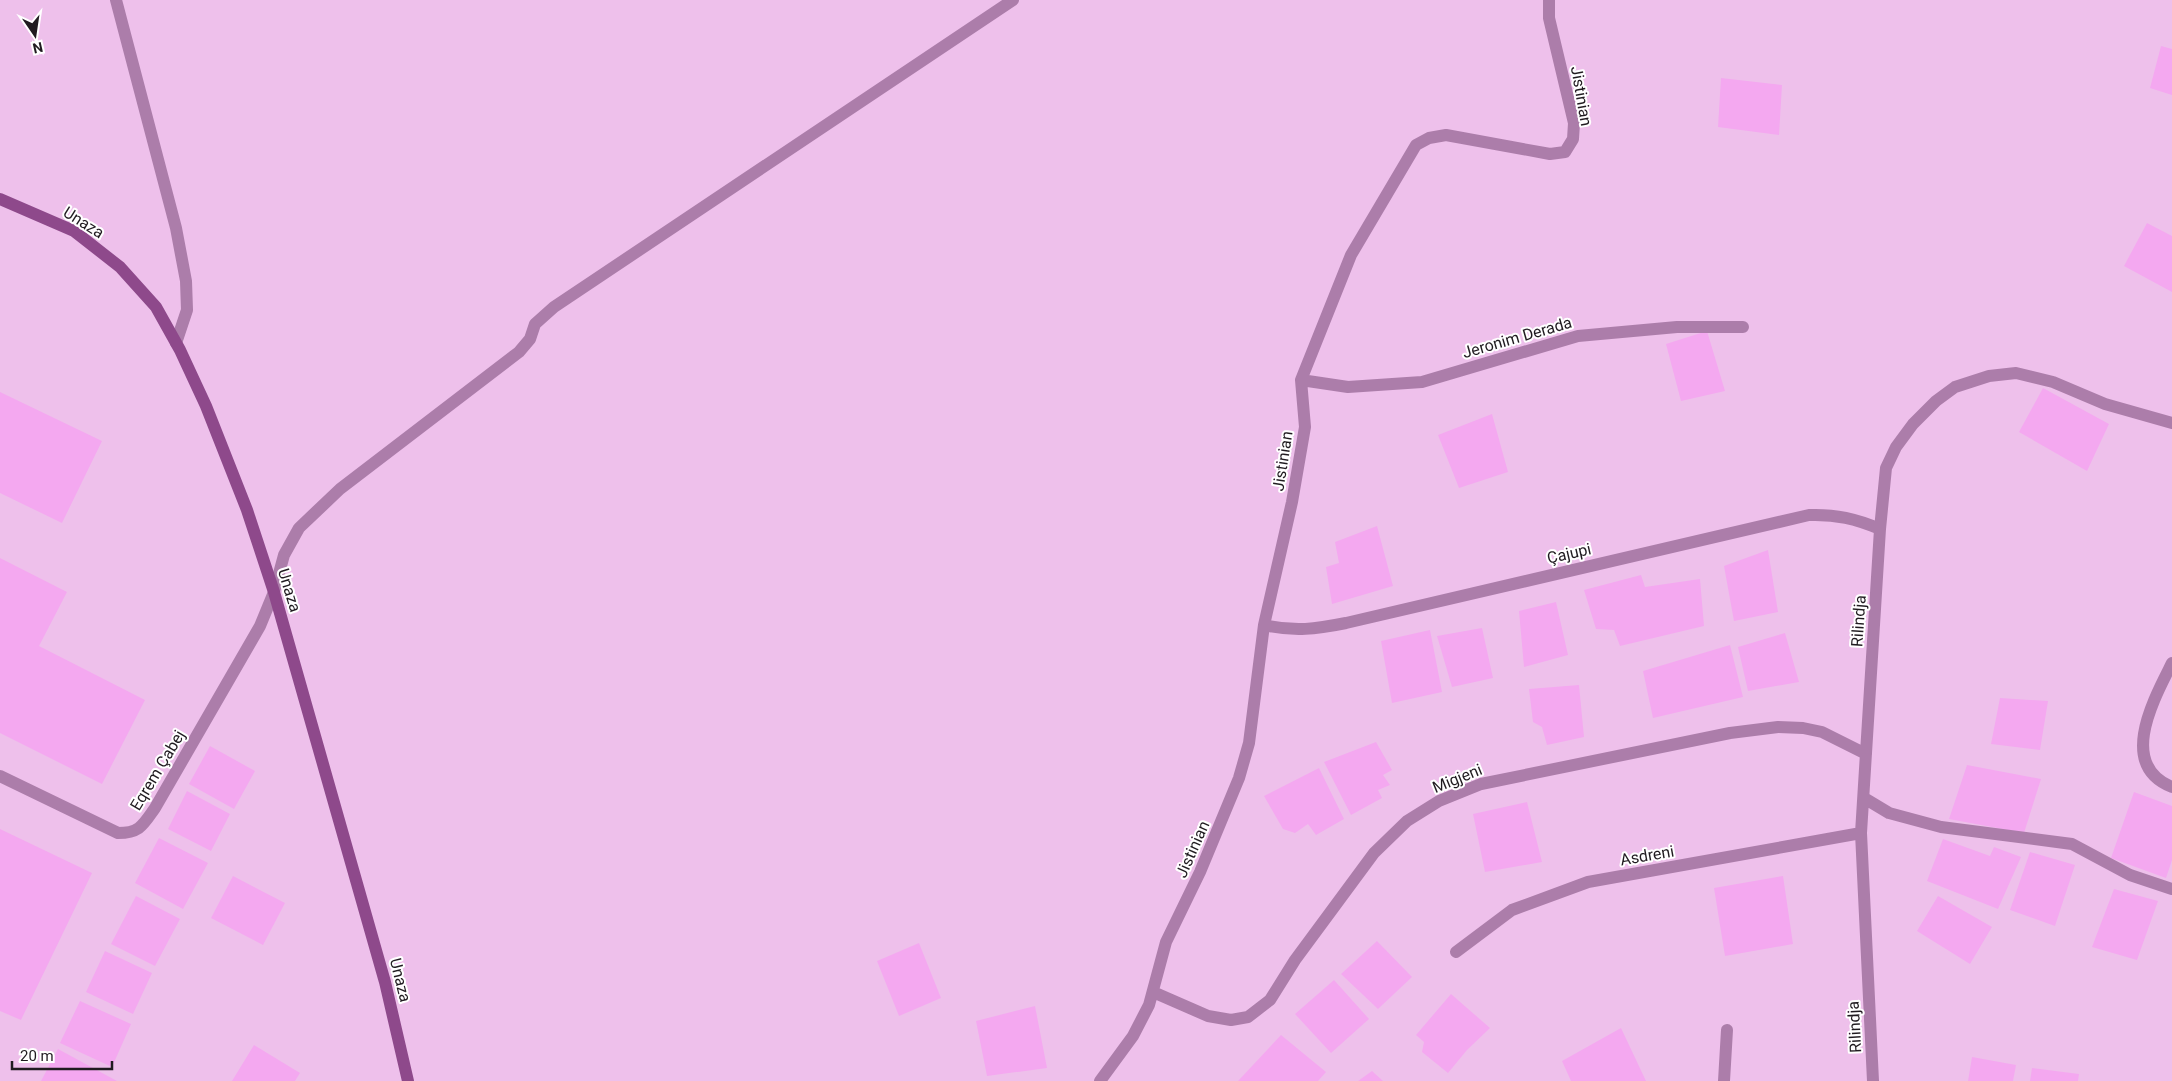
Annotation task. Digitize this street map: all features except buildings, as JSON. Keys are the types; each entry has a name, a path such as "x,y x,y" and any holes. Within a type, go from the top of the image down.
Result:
{"main road":[{"name":"Unaza","path":"0,199 74,231 120,267 156,307 176,343 213,424 247,510 274,592 385,982 408,1081"}],"street":[{"path":"116,0 178,236 186,281 188,310 176,343"},
{"name":"Eqrem Çabej","path":"0,776 118,833 133,833 143,825 155,808 260,626 274,592 284,555 299,528 340,489 519,352 530,339 535,324 554,307 1013,0"},
{"name":"Jistinian","path":"1100,1081 1133,1036 1149,1006 1166,942 1200,872 1239,778 1249,743 1264,625 1292,502 1305,427 1301,380 1350,256 1416,145 1429,138 1446,135 1550,154 1565,152 1573,139 1574,122 1549,18 1549,0"},
{"name":"Jeronim Derada","path":"1301,380 1348,387 1422,382 1578,336 1677,327 1743,327"},
{"name":"Rilindja","path":"1873,1081 1861,833 1880,528 1886,468 1896,447 1930,406 1955,387 1989,376 2016,373 2053,382 2105,404 2144,415 2169,419"},
{"name":"Çajupi","path":"1264,625 1289,630 1313,629 1346,623 1809,515 1832,514 1853,518 1880,528"},
{"path":"2172,663 2156,696 2144,734 2144,755 2150,772 2172,787"},
{"name":"Migjeni","path":"1153,992 1208,1016 1231,1020 1248,1017 1270,1000 1295,960 1374,853 1407,821 1439,801 1481,784 1730,733 1778,728 1803,728 1822,732 1866,754"},
{"path":"1864,798 1889,812 1941,827 2072,844 2130,875 2172,890"},
{"name":"Asdreni","path":"1456,952 1512,910 1588,882 1861,833"},
{"path":"1724,1081 1727,1030"}],"shaded area":[{"path":"0,0 2172,0 2172,1081 0,1081"}]}
